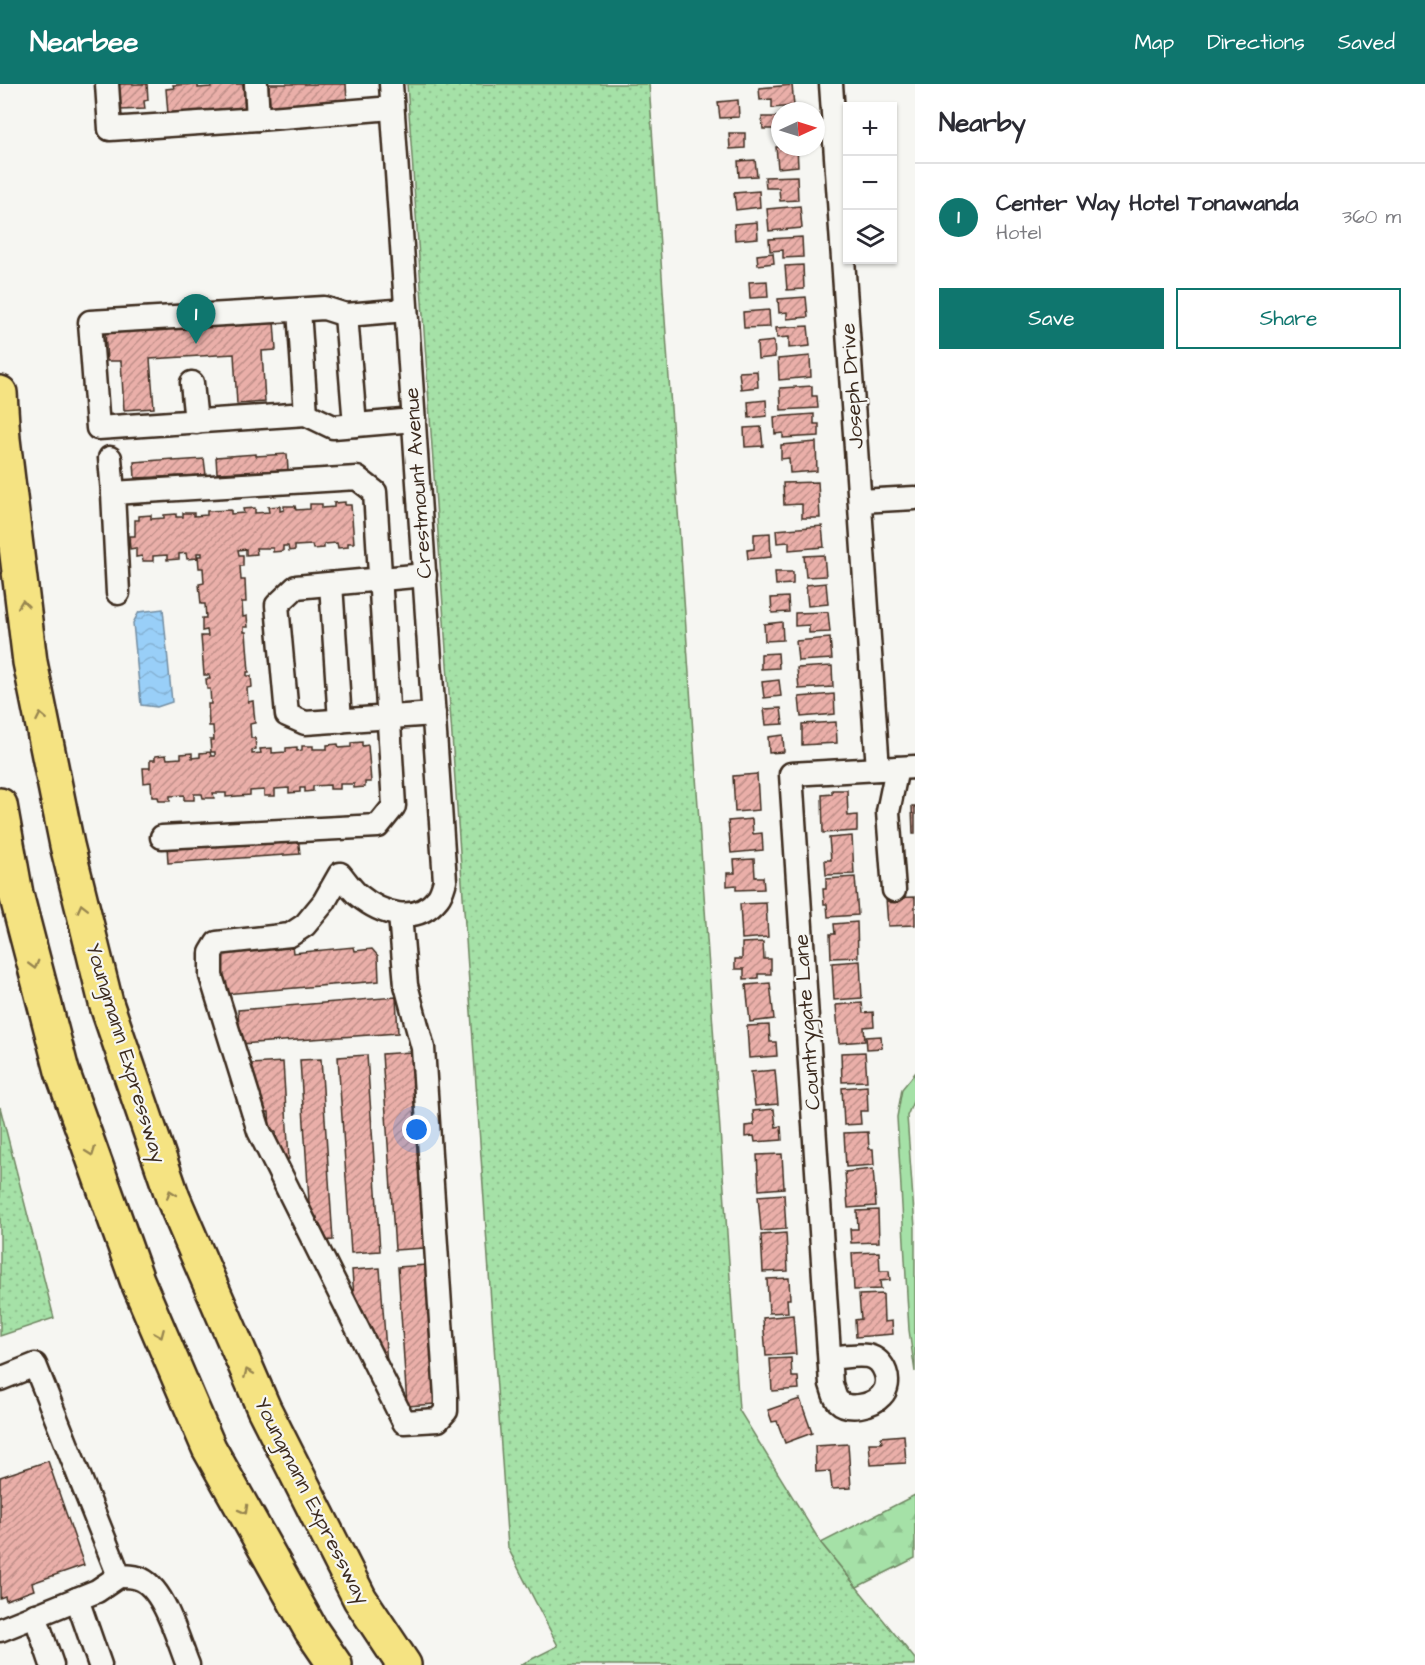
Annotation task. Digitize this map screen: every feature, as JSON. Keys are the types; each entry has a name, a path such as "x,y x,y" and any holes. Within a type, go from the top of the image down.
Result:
{"highway":[{"name":"Youngmann Expressway","path":"0,393 3,439 30,662 67,845 106,1002 172,1198 264,1409 360,1599 404,1665"},
{"path":"0,805 16,894 62,1071 137,1280 209,1448 311,1630 335,1665"}],"street":[{"path":"107,84 110,129 392,108"},
{"path":"256,84 258,119"},
{"name":"Crestmount Avenue","path":"391,84 446,881 437,899 426,908 416,913 400,915"},
{"name":"Joseph Drive","path":"831,84 873,687 897,768 888,812 894,890"},
{"path":"406,310 346,315 324,308 90,322 98,428 306,414 333,427 414,420"},
{"path":"299,310 306,414"},
{"path":"346,315 355,425"},
{"path":"192,383 196,422"},
{"path":"110,458 118,593"},
{"path":"113,493 357,478 375,492 394,806 378,826 162,837"},
{"path":"860,501 915,498"},
{"path":"424,575 296,587 277,605 287,715 305,723 434,714"},
{"path":"332,584 340,721"},
{"name":"Countrygate Lane","path":"830,1358 791,774 897,768"},
{"path":"340,874 357,894 379,909 400,915 406,986 423,1048 446,1397 446,1411 438,1419 404,1422 259,1131 211,976 211,953 217,943 290,935 305,924 324,903 340,874"},
{"path":"0,1379 35,1365 119,1576"},
{"path":"0,1630 97,1591 119,1576 139,1578 154,1589 164,1604 188,1665"},
{"path":"77,1599 100,1665"},
{"path":"35,1615 52,1665"}],"green space":[{"path":"407,84 649,84 739,1410 821,1543 915,1659 915,1665 520,1665 558,1646 508,1548"},
{"path":"915,1073 915,1097 907,1116 915,1228 915,1372 909,1330 897,1117 902,1089"},
{"path":"0,1107 54,1318 0,1336"},
{"path":"915,1495 915,1558 857,1587 821,1543"}],"water":[{"path":"163,609 172,702 157,707 141,705 133,623 139,612"}],"building":[{"path":"118,84 147,84 148,100 144,101 145,109 120,110"},
{"path":"198,84 198,88 211,87 211,84 243,84 245,109 168,114 166,89 174,88 173,85"},
{"path":"269,84 346,84 347,101 270,107"},
{"path":"792,85 794,102 760,100 759,88"},
{"path":"738,100 739,117 720,118 718,102"},
{"path":"762,117 771,117 771,129 763,129"},
{"path":"729,133 745,133 745,148 730,149"},
{"path":"777,156 797,156 798,166 778,168"},
{"path":"755,160 757,176 739,177 738,161"},
{"path":"797,176 798,200 780,201 779,188 766,188 765,177"},
{"path":"759,191 760,207 736,210 734,193"},
{"path":"800,206 802,228 769,231 767,209"},
{"path":"757,222 758,238 735,240 734,224"},
{"path":"802,237 803,257 783,258 783,250 770,251 769,239"},
{"path":"773,253 774,263 758,265 757,255"},
{"path":"803,265 804,289 787,290 785,266"},
{"path":"767,281 768,297 750,298 749,282"},
{"path":"806,297 808,317 787,319 787,312 779,313 778,299"},
{"path":"769,310 770,327 744,328 743,312"},
{"path":"274,322 276,350 262,351 265,402 237,404 234,354 150,359 154,408 124,410 121,361 107,361 105,332"},
{"path":"808,326 810,346 789,348 789,337 777,338 776,328"},
{"path":"774,341 775,357 758,359 757,343"},
{"path":"810,356 811,377 779,380 778,359"},
{"path":"757,371 758,387 741,389 739,372"},
{"path":"812,386 812,396 817,396 818,408 781,410 780,388"},
{"path":"766,400 767,416 749,418 748,402"},
{"path":"814,414 814,424 819,424 819,436 783,438 783,433 775,434 774,417"},
{"path":"761,427 763,446 745,447 744,428"},
{"path":"816,442 817,471 790,473 789,458 781,459 781,445"},
{"path":"256,454 256,456 287,454 288,470 217,473 216,457"},
{"path":"173,459 173,461 204,459 206,475 135,478 134,462"},
{"path":"818,482 820,518 802,518 802,504 784,505 783,483"},
{"path":"345,502 345,505 351,505 354,543 348,543 348,547 338,548 337,543 324,544 324,548 313,549 312,545 295,546 295,550 289,551 288,546 283,546 283,551 273,552 273,548 256,548 257,554 246,555 246,549 238,550 239,555 243,555 243,566 240,566 241,580 245,580 246,602 242,602 243,617 247,616 248,627 244,627 249,672 247,676 251,676 252,687 247,688 248,702 253,701 255,723 250,724 251,738 255,738 256,749 252,750 252,754 261,753 260,749 272,748 272,753 286,752 286,748 297,747 297,751 302,750 302,746 313,746 313,749 327,749 327,745 338,744 339,748 351,747 351,743 362,742 362,746 368,745 371,782 365,782 365,787 354,788 354,784 340,784 340,789 330,789 330,785 313,786 313,791 305,792 305,788 300,788 300,792 289,793 289,788 275,789 275,796 264,796 264,790 250,791 250,795 226,797 226,793 213,793 214,798 203,798 202,794 194,794 194,800 184,800 184,795 170,796 170,801 159,801 158,797 152,797 151,782 144,783 143,768 150,768 150,760 155,760 155,756 166,755 167,759 181,758 181,754 192,753 192,758 200,757 200,753 210,752 211,756 215,756 215,752 211,752 210,740 214,740 213,726 209,726 208,704 211,704 210,689 207,689 206,679 210,679 209,675 204,675 201,636 208,636 207,630 202,631 202,618 206,618 205,604 201,604 199,584 204,583 203,568 199,568 198,556 202,556 202,553 197,553 197,558 187,559 186,553 179,554 179,559 167,560 167,555 153,556 153,561 143,561 142,556 136,557 136,548 130,549 129,536 135,536 135,520 139,520 139,516 151,515 151,519 176,514 176,517 183,517 183,513 194,513 194,516 207,515 207,511 231,510 231,514 244,513 243,509 255,508 255,513 269,512 268,507 280,506 280,511 284,510 284,506 295,506 296,510 310,509 310,504 322,504 322,508 334,507 334,503"},
{"path":"822,526 824,547 789,550 789,542 777,543 776,530"},
{"path":"770,533 771,557 748,559 747,550 754,549 754,534"},
{"path":"824,555 826,576 806,577 804,556"},
{"path":"775,572 793,572 793,584 776,585"},
{"path":"826,583 828,604 808,606 806,585"},
{"path":"788,597 789,612 772,613 771,598"},
{"path":"828,612 830,632 809,633 809,625 795,626 795,613"},
{"path":"782,622 783,640 765,641 764,624"},
{"path":"830,638 832,659 798,661 796,641"},
{"path":"778,653 779,668 761,669 761,654"},
{"path":"832,666 833,687 799,689 797,668"},
{"path":"779,680 781,696 764,698 762,682"},
{"path":"834,694 835,714 801,717 799,697"},
{"path":"781,708 783,724 766,725 764,709"},
{"path":"836,722 837,743 802,745 802,724"},
{"path":"783,735 784,752 769,753 768,737"},
{"path":"757,774 759,810 735,812 733,776"},
{"path":"832,790 847,790 848,816 857,815 857,831 823,833 822,795 832,794"},
{"path":"912,806 915,806 915,834 913,834"},
{"path":"752,819 753,834 762,833 763,850 731,853 728,821"},
{"path":"298,836 300,854 168,863 167,846"},
{"path":"852,836 854,874 826,875 825,860 831,860 829,838"},
{"path":"754,859 755,877 763,877 764,889 736,890 736,885 727,886 727,873 735,873 734,860"},
{"path":"855,877 858,915 828,917 823,889 826,889 826,879"},
{"path":"915,897 915,925 888,926 886,898"},
{"path":"766,903 768,937 742,939 740,904"},
{"path":"857,922 858,957 831,958 830,934 835,934 834,924"},
{"path":"763,942 764,959 771,959 771,974 758,974 758,978 744,979 744,969 735,969 735,959 742,959 742,943"},
{"path":"292,945 293,953 354,947 355,951 372,949 378,956 379,981 224,994 221,950"},
{"path":"860,961 862,998 834,1000 832,963"},
{"path":"770,983 774,1019 750,1022 746,985"},
{"path":"396,997 398,1033 240,1044 238,1010"},
{"path":"862,1003 863,1013 873,1012 874,1026 864,1027 865,1041 839,1043 836,1005"},
{"path":"769,1025 770,1042 776,1042 777,1056 749,1058 747,1026"},
{"path":"881,1036 882,1048 867,1049 866,1037"},
{"path":"411,1052 424,1248 395,1250 382,1054"},
{"path":"865,1052 867,1081 842,1082 841,1053"},
{"path":"367,1055 380,1251 351,1253 338,1057"},
{"path":"321,1059 333,1240 322,1241 318,1234 317,1217 310,1217 300,1060"},
{"path":"283,1062 289,1159 282,1160 277,1153 276,1132 270,1132 269,1112 261,1112 259,1091 253,1091 251,1064"},
{"path":"775,1070 778,1104 755,1106 751,1072"},
{"path":"867,1086 868,1111 860,1111 861,1124 844,1125 842,1088"},
{"path":"774,1109 776,1127 781,1126 782,1140 755,1142 754,1136 745,1137 745,1126 754,1125 753,1111"},
{"path":"868,1132 869,1149 873,1149 874,1165 846,1167 844,1133"},
{"path":"782,1154 784,1188 759,1190 757,1155"},
{"path":"873,1169 876,1206 848,1208 845,1172"},
{"path":"784,1194 786,1229 761,1231 758,1196"},
{"path":"878,1210 879,1242 851,1243 850,1229 858,1229 857,1211"},
{"path":"786,1233 788,1271 763,1272 761,1235"},
{"path":"879,1252 880,1271 889,1271 890,1280 880,1281 881,1289 854,1290 852,1253"},
{"path":"426,1265 435,1404 407,1406 398,1267"},
{"path":"380,1268 387,1364 372,1348 370,1327 364,1327 363,1311 355,1311 352,1270"},
{"path":"789,1278 788,1312 769,1313 767,1279"},
{"path":"883,1294 884,1322 892,1321 893,1334 856,1337 855,1320 861,1319 859,1295"},
{"path":"793,1315 796,1354 766,1356 763,1318"},
{"path":"791,1358 792,1377 798,1377 799,1389 772,1391 770,1359"},
{"path":"800,1399 812,1433 785,1443 777,1421 772,1422 768,1410"},
{"path":"904,1435 906,1463 871,1465 869,1443 882,1443 881,1437"},
{"path":"848,1444 851,1488 832,1489 830,1471 816,1472 815,1446"},
{"path":"48,1461 84,1565 32,1583 34,1590 6,1600 5,1596 0,1598 0,1477"}],"place":[{"name":"Center Way Hotel Tonawanda","path":"196,344"}]}
